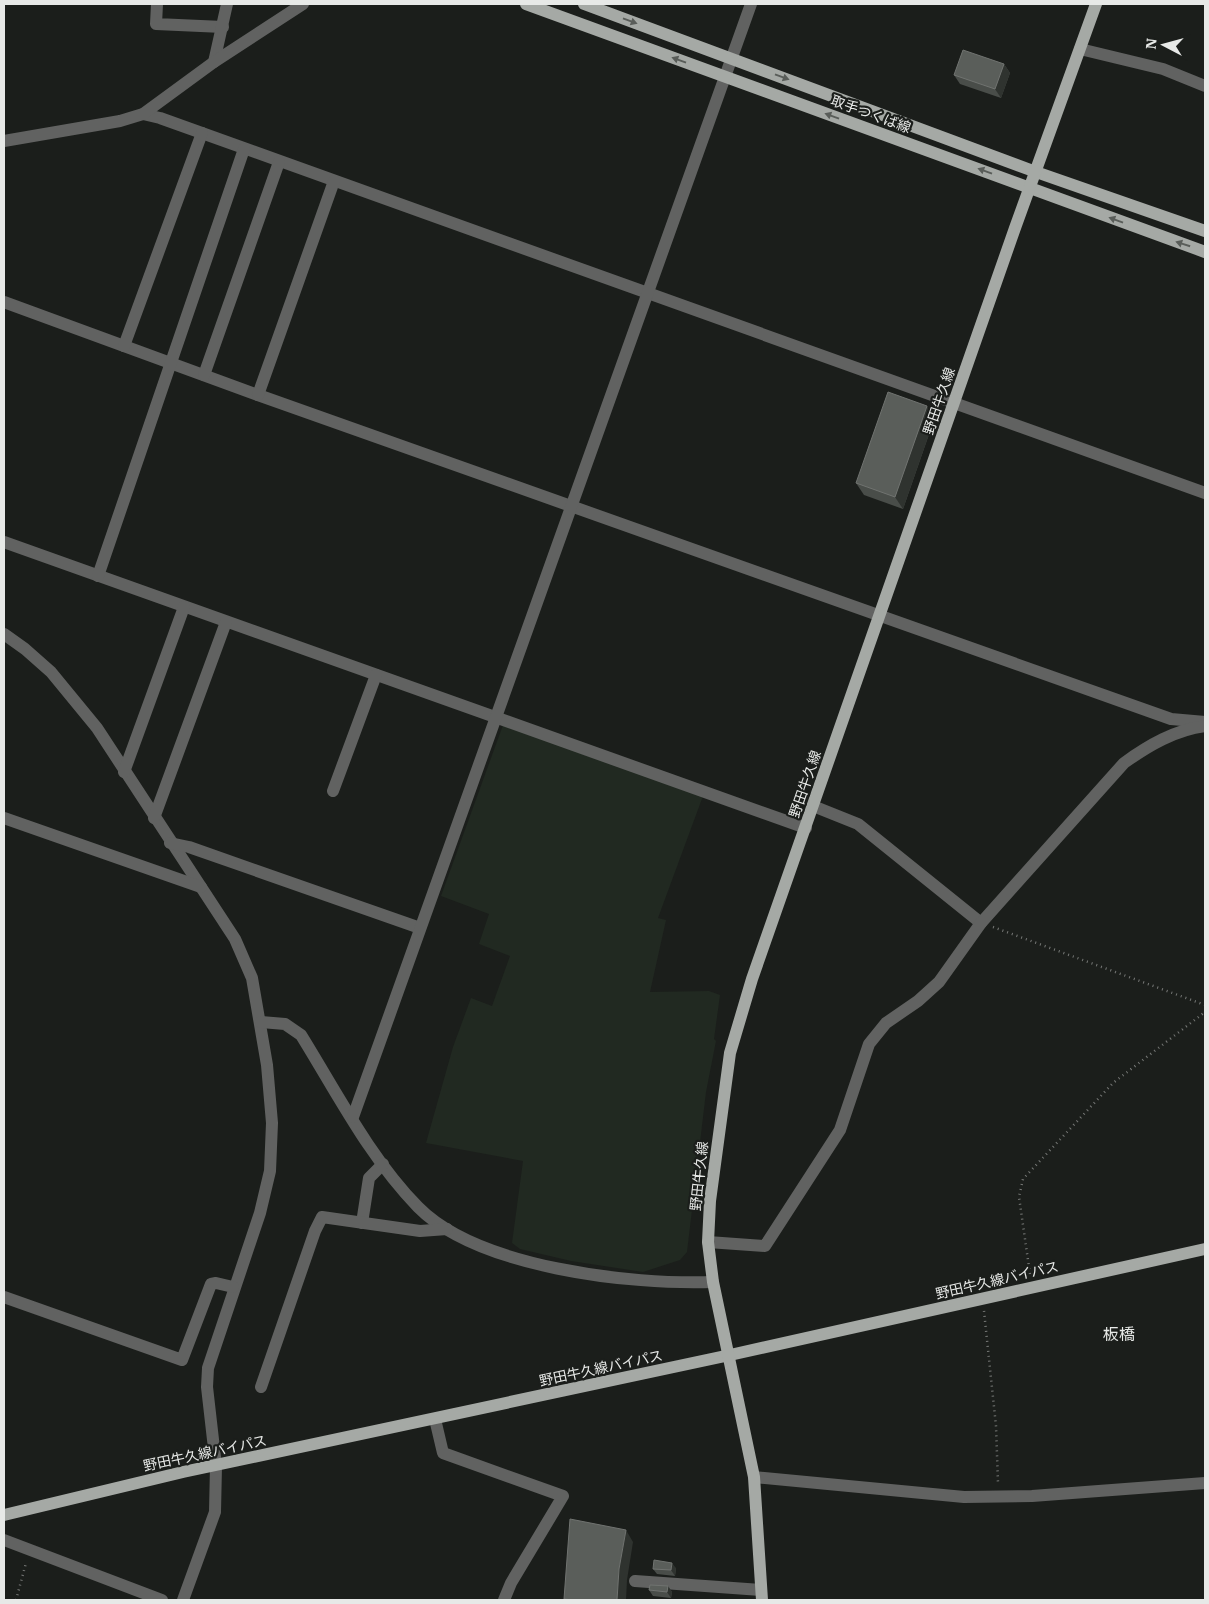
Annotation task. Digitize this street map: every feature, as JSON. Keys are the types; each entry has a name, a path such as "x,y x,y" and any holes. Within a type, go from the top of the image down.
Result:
{"main road":[{"name":"取手つくば線","path":"526,4 1205,252"},
{"name":"取手つくば線","path":"584,4 1036,172 1205,232"},
{"name":"野田牛久線","path":"762,1595 754,1477 730,1355 713,1282 708,1242 710,1201 730,1052 739,1016 1096,4"},
{"name":"野田牛久線バイパス","path":"4,1515 216,1466 730,1355 1205,1249"}],"street":[{"path":"157,4 156,24 224,27"},
{"path":"214,62 224,27 227,4"},
{"path":"4,141 120,120 143,114 214,62 302,4"},
{"path":"353,1117 751,4"},
{"path":"1080,49 1163,69 1205,86"},
{"path":"143,114 1205,493"},
{"path":"124,346 202,134"},
{"path":"98,576 244,149"},
{"path":"204,375 279,162"},
{"path":"258,395 334,181"},
{"path":"4,302 258,395 879,616 1171,718 1205,724"},
{"path":"4,542 806,828"},
{"path":"124,772 184,607"},
{"path":"154,818 226,622"},
{"path":"4,634 44,666 72,696 96,728 235,939 245,958 252,978 262,1022 272,1123 270,1171 260,1213 233,1287 208,1368 207,1387 216,1466 215,1512 183,1600"},
{"path":"333,791 376,675"},
{"path":"708,1242 764,1246 840,1130 869,1044 886,1023 918,1001 940,982 981,923 1124,763 1149,745 1205,724"},
{"path":"814,806 858,824 981,923"},
{"path":"4,818 201,887"},
{"path":"170,843 189,847 420,928"},
{"path":"262,1022 285,1024 301,1035 382,1164 420,1208 447,1229 501,1253 576,1271 665,1283 713,1282"},
{"path":"362,1223 369,1178 382,1164"},
{"path":"260,1387 315,1231 322,1217 420,1232 447,1229"},
{"path":"4,1297 182,1360 211,1284 216,1283 233,1287"},
{"path":"435,1419 443,1453 563,1496 504,1600"},
{"path":"754,1477 964,1497 1032,1496 1205,1483"},
{"path":"4,1540 162,1600"},
{"path":"635,1581 762,1595"}],"path":[{"path":"981,923 1205,1005"},
{"path":"1031,1288 1020,1197 1023,1179 1113,1082 1205,1012"},
{"path":"983,1299 996,1426 999,1497"},
{"path":"16,1600 17,1590 31,1551"}],"shaded area":[{"path":"503,725 703,796 658,918 666,920 650,992 709,991 720,995 714,1039 716,1041 706,1092 687,1252 680,1260 643,1272 571,1261 520,1249 512,1243 523,1161 426,1143 453,1047 471,998 492,1006 510,956 479,944 489,914 441,896"}],"building":[{"path":"963,50 1004,64 995,89 954,75"},
{"path":"888,392 927,406 895,497 856,483"},
{"path":"570,1519 626,1530 619,1569 617,1600 564,1599"},
{"path":"654,1560 672,1563 671,1570 653,1569"},
{"path":"650,1585 668,1586 667,1592 649,1590"}],"district":[{"name":"板橋","path":"1119,1334"}]}
